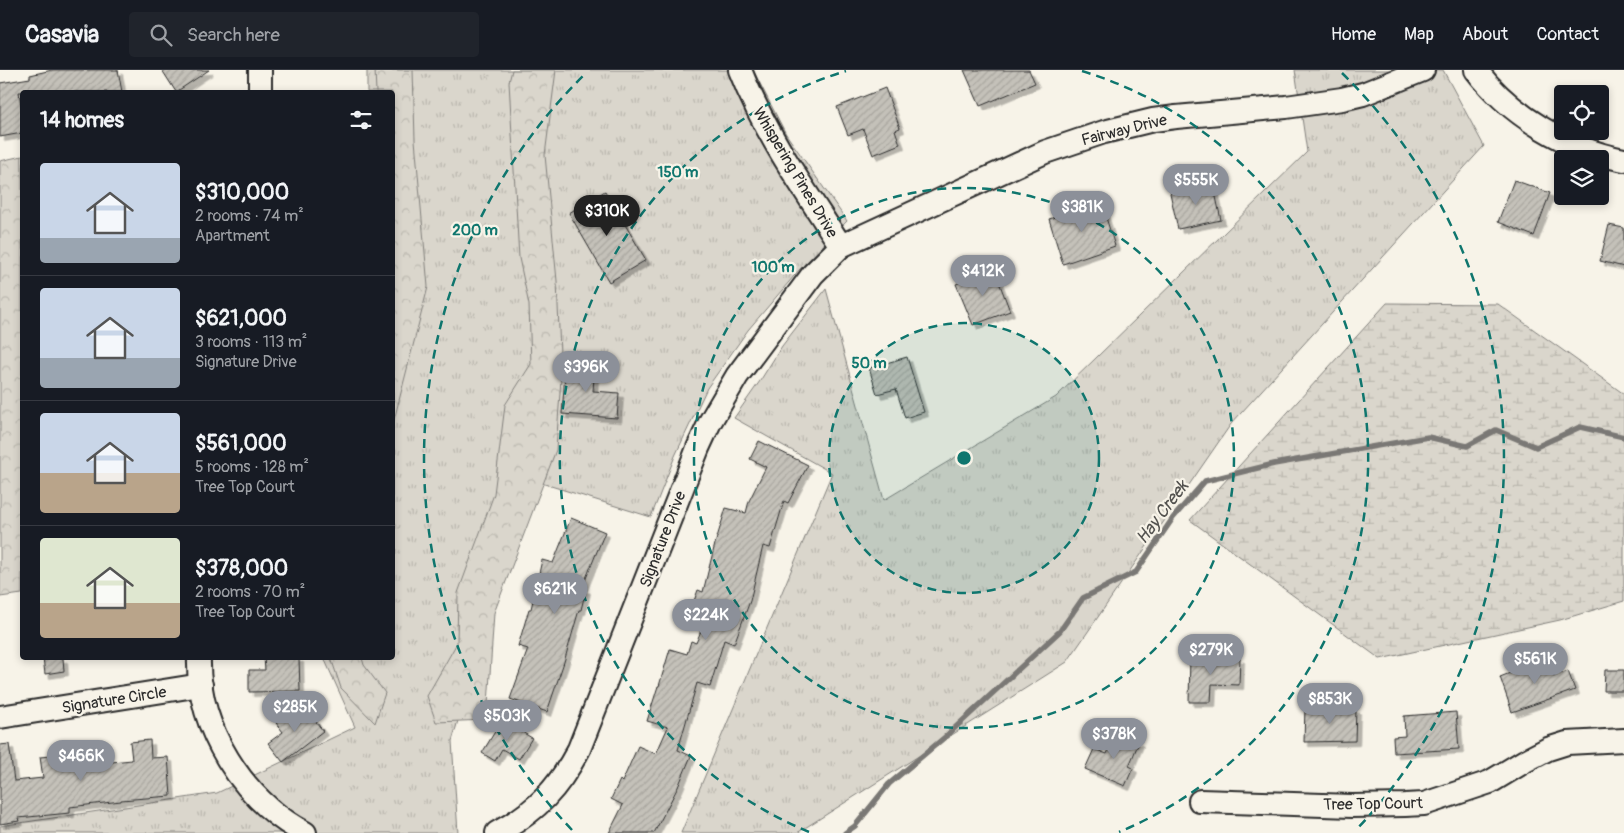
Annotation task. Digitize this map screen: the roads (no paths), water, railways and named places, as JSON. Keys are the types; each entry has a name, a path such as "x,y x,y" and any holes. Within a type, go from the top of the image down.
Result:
{"street":[{"path":"260,70 260,90"},
{"name":"Whispering Pines Drive","path":"740,70 756,107 776,144 841,246"},
{"name":"Fairway Drive","path":"841,246 1045,152 1104,132 1176,116 1286,107 1342,99 1363,94 1424,70"},
{"path":"1476,70 1497,94 1518,113 1542,128 1595,152 1624,160"},
{"name":"Signature Drive","path":"497,833 527,814 557,786 569,768 580,749 698,448 710,422 737,376 766,337 814,274 841,246"},
{"path":"199,660 200,685 207,713 226,756 234,769 268,807 305,833"},
{"name":"Signature Circle","path":"0,718 200,685"},
{"name":"Tree Top Court","path":"1200,801 1352,806 1424,804 1490,782 1548,749 1566,743 1624,740"}],"waterway":[{"name":"Hay Creek","path":"845,833 855,826 889,784 945,737 1060,631 1083,598 1136,572 1173,518 1205,481 1274,464 1428,437 1467,446 1496,430 1536,447 1580,427 1624,437"}]}
